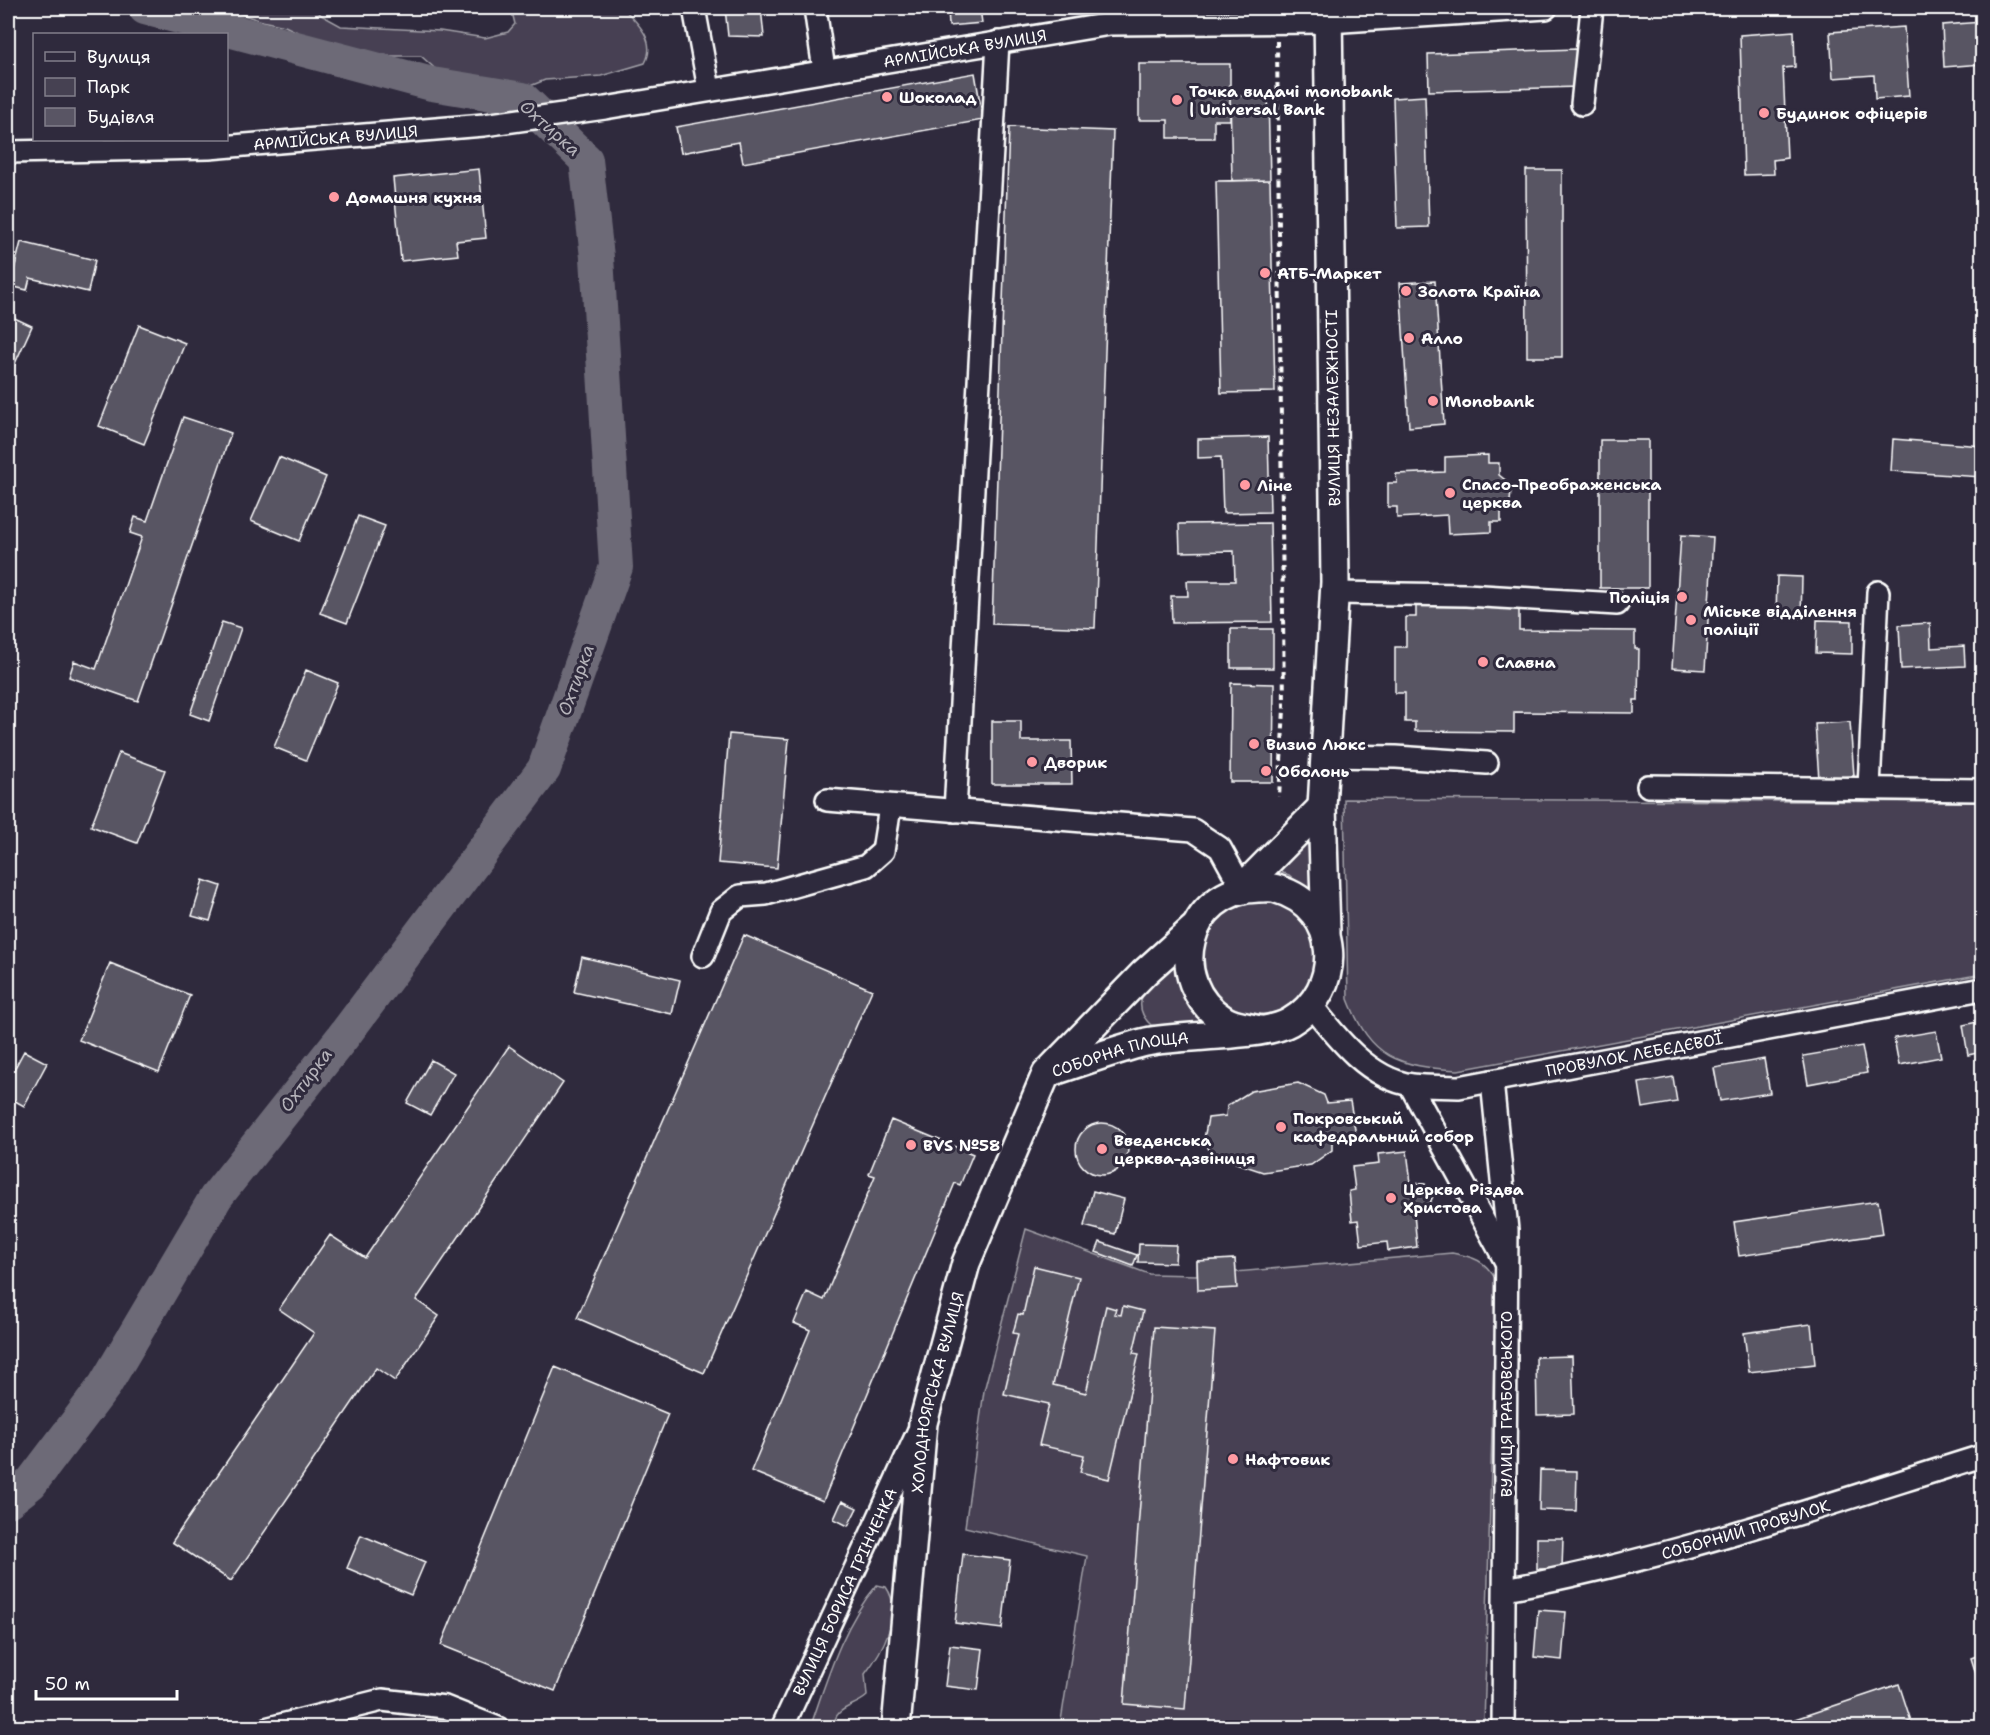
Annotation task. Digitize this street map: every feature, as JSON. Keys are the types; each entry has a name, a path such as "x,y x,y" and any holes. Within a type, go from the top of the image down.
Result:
{"main road":[{"name":"ВУЛИЦЯ НЕЗАЛЕЖНОСТІ","path":"1322,807 1335,593 1328,15"},
{"name":"СОБОРНА ПЛОЩА","path":"1046,1074 1144,973 1194,929 1213,903 1242,888 1322,807"},
{"name":"СОБОРНА ПЛОЩА","path":"1046,1074 1147,1042 1259,1030 1288,1023 1312,1006 1330,964 1326,932 1322,807"},
{"name":"СОБОРНА ПЛОЩА","path":"1242,888 1276,888 1306,904 1326,932"},
{"name":"СОБОРНА ПЛОЩА","path":"1194,929 1187,963 1199,997 1224,1021 1259,1030"},
{"name":"ХОЛОДНОЯРСЬКА ВУЛИЦЯ","path":"896,1728 922,1423 966,1263 1046,1074"}],"street":[{"path":"694,8 709,89"},
{"path":"815,8 824,70"},
{"name":"АРМІЙСЬКА ВУЛИЦЯ","path":"8,152 209,148 484,125 605,108 1110,24 1276,22 1328,15 1546,8"},
{"path":"1582,104 1592,8"},
{"path":"955,811 998,42"},
{"path":"1869,788 1878,592"},
{"path":"1335,593 1466,595 1617,604"},
{"path":"1325,756 1396,757 1487,763"},
{"path":"1648,786 1983,790"},
{"path":"827,800 890,807 1193,830 1220,849 1242,888"},
{"path":"704,956 721,911 740,896 766,894 866,866 883,850 890,807"},
{"name":"ПРОВУЛОК ЛЕБЄДЄВОЇ","path":"1312,1006 1331,1030 1370,1068 1410,1084 1459,1087 1983,989"},
{"name":"ВУЛИЦЯ ГРАБОВСЬКОГО","path":"1492,1081 1507,1230 1503,1728"},
{"path":"1410,1084 1507,1263"},
{"name":"ВУЛИЦЯ БОРИСА ГРІНЧЕНКА","path":"782,1728 922,1423"},
{"name":"СОБОРНИЙ ПРОВУЛОК","path":"1505,1589 1588,1573 1797,1514 1983,1456"},
{"path":"269,1728 382,1700 445,1707 498,1728"}],"path":[{"path":"1276,22 1284,697 1279,797"}],"green space":[{"path":"223,8 315,8 321,15 341,26 440,31 485,38 508,32 515,24 511,8 623,8 644,33 649,47 645,63 601,76 545,80 495,100 437,101 440,73 421,56 387,56 316,41 285,26"},
{"path":"1344,799 1982,802 1982,974 1458,1070 1403,1062 1389,1056 1366,1035 1348,999"},
{"path":"1316,837 1316,898 1289,875 1273,870"},
{"path":"1260,900 1282,905 1300,917 1312,935 1317,957 1312,979 1300,997 1282,1009 1260,1014 1238,1009 1220,997 1208,979 1203,957 1208,935 1220,917 1238,905"},
{"path":"1174,959 1203,1018 1202,1022 1163,1027 1151,1025 1143,1016 1142,998 1152,982"},
{"name":"Нафтовик","path":"1026,1229 1149,1274 1197,1275 1197,1261 1235,1259 1236,1272 1452,1253 1478,1260 1488,1268 1496,1280 1484,1727 1060,1727 1087,1556 965,1527 984,1391"},
{"path":"877,1585 886,1587 891,1597 892,1620 878,1655 865,1674 867,1696 841,1711 837,1715 834,1727 810,1728 845,1634 865,1600"}],"building":[{"path":"725,8 761,8 764,37 728,36"},
{"path":"948,8 980,8 982,23 949,26"},
{"path":"1982,22 1982,64 1944,67 1942,25"},
{"path":"1904,27 1909,96 1875,99 1874,75 1833,78 1830,32"},
{"name":"Будинок офіцерів","path":"1794,31 1795,67 1783,68 1787,158 1773,160 1774,174 1744,175 1740,35"},
{"path":"1577,49 1578,87 1429,91 1428,54"},
{"path":"1139,64 1230,64 1230,120 1214,120 1214,138 1168,138 1168,120 1139,120"},
{"path":"975,73 983,120 743,163 739,142 681,153 676,127"},
{"path":"1268,95 1270,180 1232,181 1230,96"},
{"path":"1425,96 1429,227 1397,228 1393,98"},
{"path":"1009,127 1113,131 1095,628 992,624"},
{"path":"479,169 486,238 456,241 458,255 401,261 393,178"},
{"path":"1526,170 1562,170 1562,357 1527,357"},
{"path":"1270,180 1275,392 1221,393 1216,181"},
{"path":"21,242 95,260 88,292 30,278 27,290 10,286"},
{"path":"1435,281 1444,424 1409,427 1400,283"},
{"path":"8,315 32,326 8,379"},
{"path":"139,325 185,343 144,444 99,426"},
{"path":"183,417 231,433 138,701 69,677 74,661 96,669 142,537 130,533 135,517 147,521"},
{"name":"Ліне","path":"1268,437 1270,512 1223,513 1221,457 1198,458 1198,439"},
{"path":"1893,439 1982,446 1982,477 1891,471"},
{"path":"1600,440 1648,440 1648,588 1600,588"},
{"name":"Спасо-Преображенська церква","path":"1488,455 1488,463 1499,463 1499,475 1509,483 1511,490 1510,502 1501,511 1501,522 1491,522 1491,532 1448,534 1447,515 1397,518 1397,507 1388,507 1388,483 1397,483 1396,474 1445,472 1445,457"},
{"path":"279,457 326,477 299,541 251,521"},
{"path":"358,516 385,526 347,623 320,613"},
{"path":"1270,523 1272,622 1172,623 1171,596 1188,596 1187,581 1235,581 1234,551 1180,552 1179,524"},
{"path":"1681,535 1713,537 1705,670 1672,668"},
{"path":"1777,576 1802,577 1801,618 1776,618"},
{"path":"1416,606 1519,607 1519,630 1635,631 1635,649 1639,649 1638,700 1634,700 1634,713 1514,712 1514,732 1415,731 1415,722 1405,722 1405,693 1395,693 1395,647 1406,647 1406,617 1416,617"},
{"path":"1817,620 1852,621 1852,654 1816,653"},
{"path":"222,622 241,628 209,721 190,714"},
{"path":"1930,623 1931,648 1964,646 1965,666 1901,669 1899,625"},
{"path":"1231,629 1273,629 1273,668 1231,668"},
{"path":"306,670 338,683 306,760 274,747"},
{"path":"1231,683 1274,684 1273,782 1230,782"},
{"name":"Дворик","path":"992,721 1021,721 1021,741 1071,741 1072,784 992,784"},
{"path":"1850,722 1854,776 1819,779 1815,724"},
{"path":"729,734 789,739 777,868 718,863"},
{"path":"119,753 165,770 137,843 91,826"},
{"path":"203,880 221,886 210,921 192,916"},
{"path":"744,935 872,990 704,1373 577,1318"},
{"path":"582,957 680,980 672,1014 574,992"},
{"path":"110,963 190,995 159,1072 79,1040"},
{"path":"1982,1021 1982,1052 1968,1055 1963,1025"},
{"path":"1936,1031 1941,1057 1899,1065 1894,1038"},
{"path":"509,1046 563,1083 416,1300 439,1316 395,1381 376,1368 231,1581 172,1542 314,1333 279,1309 330,1235 365,1258"},
{"path":"1862,1046 1867,1073 1808,1084 1803,1056"},
{"path":"24,1051 47,1063 24,1106 8,1097 8,1081"},
{"path":"1764,1059 1770,1093 1720,1101 1714,1068"},
{"path":"431,1060 454,1073 430,1115 407,1103"},
{"path":"1673,1077 1677,1102 1643,1108 1639,1083"},
{"name":"Покровський кафедральний собор","path":"1298,1083 1324,1095 1327,1103 1350,1101 1356,1135 1332,1140 1332,1150 1311,1165 1263,1172 1233,1162 1231,1154 1212,1156 1204,1139 1208,1118 1226,1116 1227,1106 1251,1091"},
{"path":"891,1120 973,1154 960,1185 955,1183 823,1501 751,1471 810,1330 794,1323 807,1292 824,1300 875,1176 869,1174"},
{"name":"Введенська церква-дзвіниця","path":"1097,1123 1107,1123 1121,1130 1128,1149 1121,1168 1107,1175 1097,1175 1087,1171 1080,1164 1076,1154 1076,1144 1080,1134 1087,1127"},
{"name":"Церква Різдва Христова","path":"1407,1151 1411,1183 1425,1184 1433,1196 1427,1210 1414,1213 1417,1247 1388,1251 1387,1242 1361,1245 1358,1220 1352,1221 1349,1191 1355,1190 1352,1167 1379,1164 1378,1154"},
{"path":"1093,1191 1124,1199 1115,1234 1084,1226"},
{"path":"1878,1201 1883,1234 1739,1256 1734,1222"},
{"path":"1100,1242 1137,1255 1133,1266 1096,1252"},
{"path":"1139,1244 1176,1245 1175,1263 1138,1262"},
{"path":"1235,1259 1237,1288 1198,1290 1197,1261"},
{"path":"1034,1266 1079,1277 1053,1385 1086,1393 1106,1306 1116,1309 1114,1314 1121,1315 1123,1306 1143,1311 1133,1353 1139,1354 1109,1479 1080,1472 1084,1455 1039,1445 1049,1404 1004,1394 1018,1334 1013,1333 1018,1314 1023,1315"},
{"path":"1811,1324 1815,1364 1749,1372 1744,1333"},
{"path":"1154,1327 1215,1331 1185,1709 1124,1704"},
{"path":"1572,1356 1574,1414 1537,1415 1536,1357"},
{"path":"555,1367 668,1414 555,1691 441,1645"},
{"path":"1540,1470 1577,1471 1576,1511 1539,1510"},
{"path":"842,1501 857,1508 848,1526 834,1519"},
{"path":"361,1535 425,1562 411,1595 347,1568"},
{"path":"1537,1538 1563,1538 1562,1569 1537,1569"},
{"path":"963,1554 1010,1560 1002,1629 955,1623"},
{"path":"1538,1610 1566,1612 1562,1660 1534,1657"},
{"path":"950,1645 983,1649 978,1690 945,1686"},
{"path":"1982,1654 1982,1693 1971,1658"},
{"path":"1899,1684 1911,1721 1891,1728 1798,1728 1795,1719"}],"waterway":[{"name":"Охтирка","path":"8,1501 31,1483 105,1385 216,1197 342,1038 544,769 616,567 597,257 586,160 523,99 432,84 145,8"}],"place":[{"name":"Шоколад","path":"887,97"},
{"name":"Точка видачі monobank | Universal Bank","path":"1177,100"},
{"name":"Будинок офіцерів","path":"1764,113"},
{"name":"Домашня кухня","path":"334,197"},
{"name":"АТБ-Маркет","path":"1265,273"},
{"name":"Золота Країна","path":"1406,291"},
{"name":"Алло","path":"1409,338"},
{"name":"Monobank","path":"1433,401"},
{"name":"Ліне","path":"1245,485"},
{"name":"Спасо-Преображенська церква","path":"1450,493"},
{"name":"Поліція","path":"1682,597"},
{"name":"Міське відділення поліції","path":"1691,620"},
{"name":"Славна","path":"1483,662"},
{"name":"Визио Люкс","path":"1254,744"},
{"name":"Дворик","path":"1032,762"},
{"name":"Оболонь","path":"1266,771"},
{"name":"Покровський кафедральний собор","path":"1281,1127"},
{"name":"BVS №58","path":"911,1145"},
{"name":"Введенська церква-дзвіниця","path":"1102,1149"},
{"name":"Церква Різдва Христова","path":"1391,1198"},
{"name":"Нафтовик","path":"1233,1459"}]}
